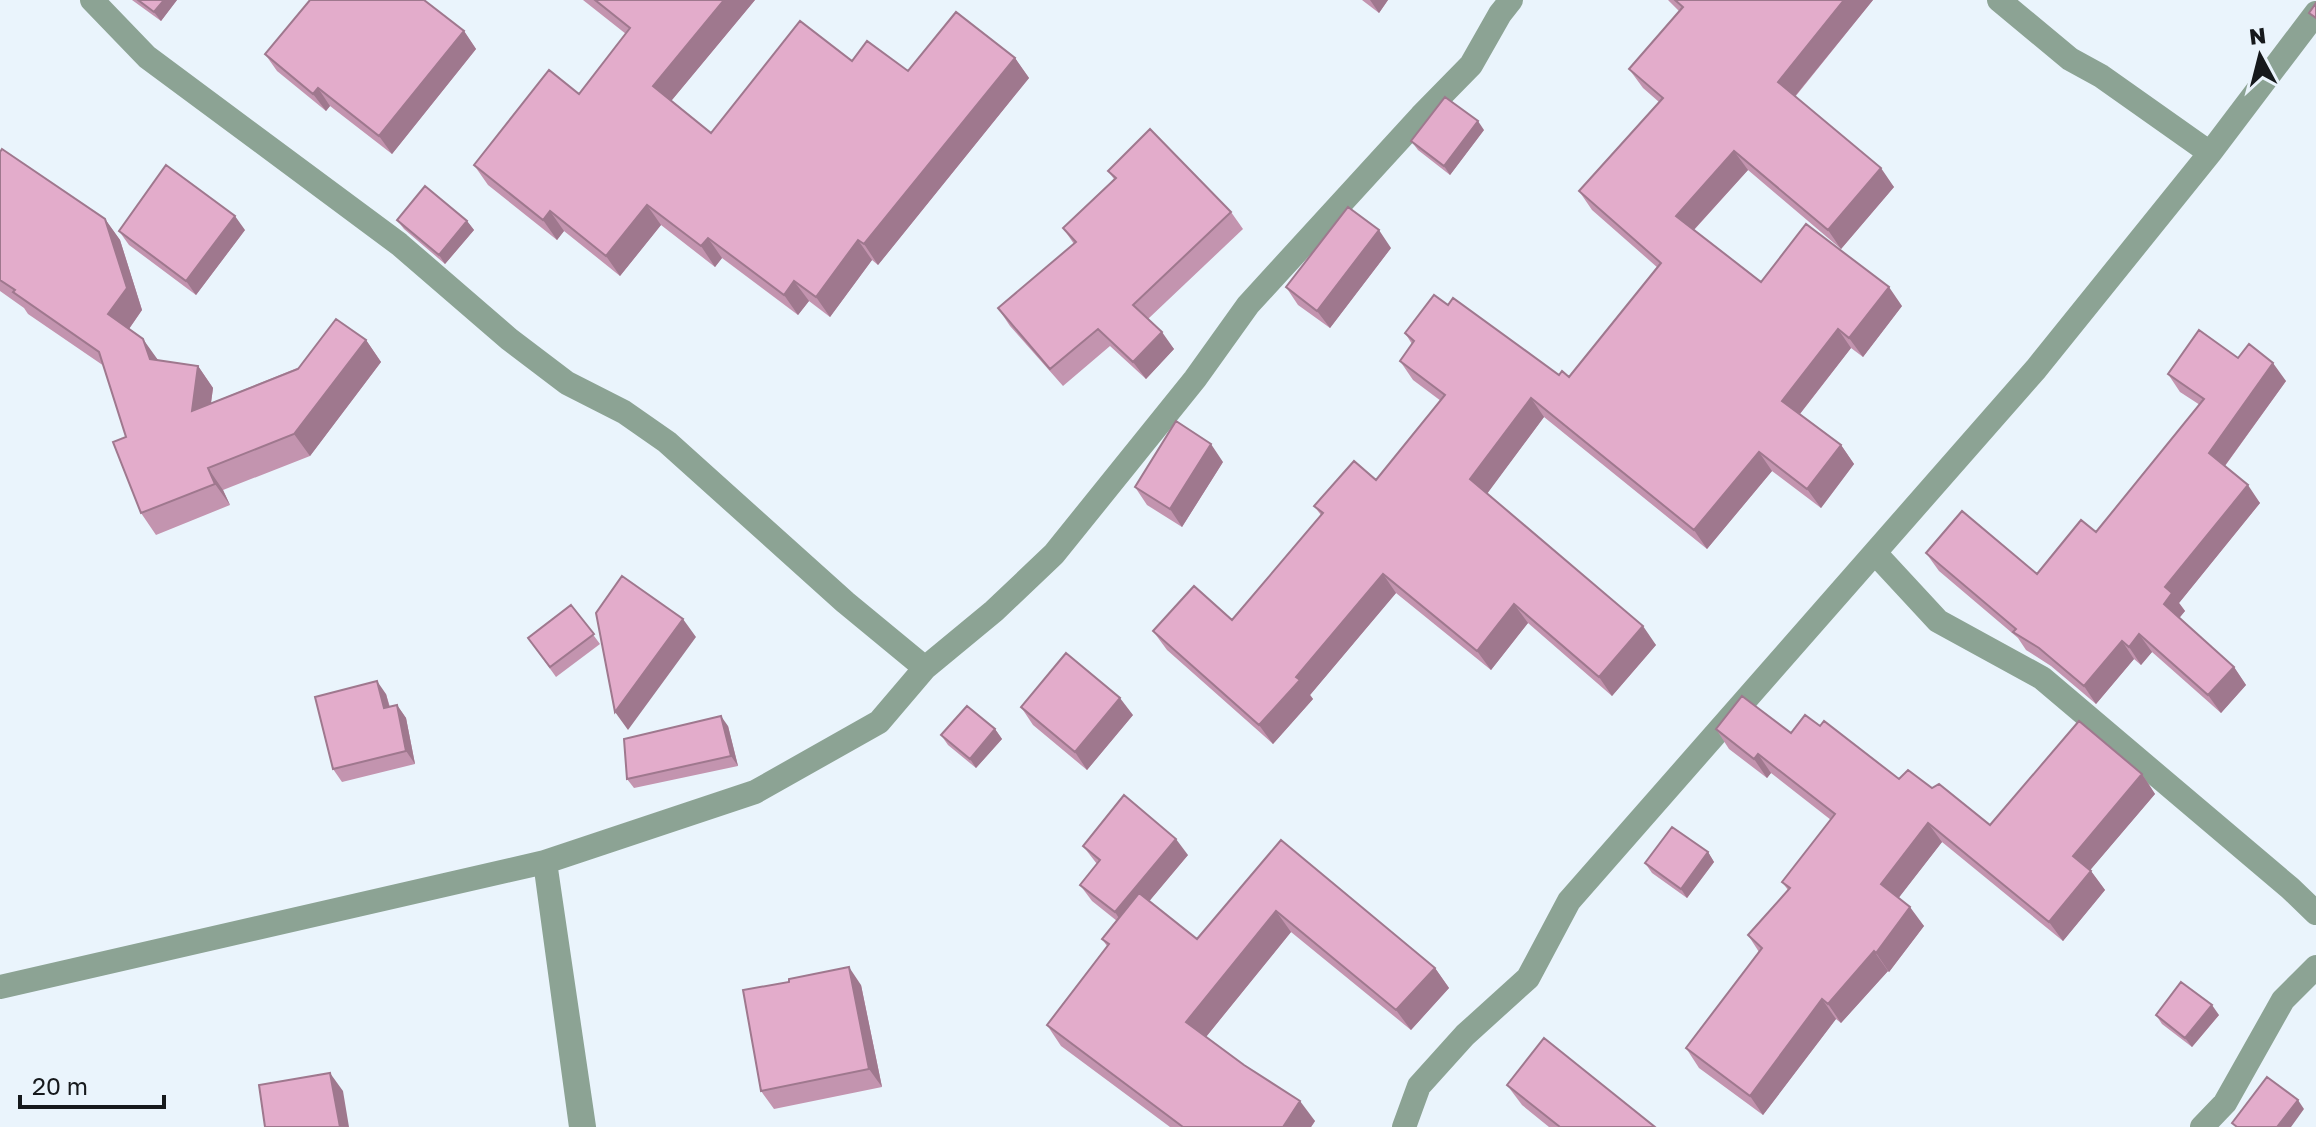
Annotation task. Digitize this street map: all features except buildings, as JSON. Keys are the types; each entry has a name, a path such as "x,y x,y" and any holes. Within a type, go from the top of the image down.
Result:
{"street":[{"path":"92,0 147,57 399,244 509,339 567,383 624,412 667,442 845,602 925,668"},
{"path":"0,987 546,870 755,792 879,722 925,668 994,611 1054,554 1195,379 1248,305 1471,65 1511,0"},
{"path":"1999,0 2070,59 2101,76 2210,153"},
{"path":"1404,1127 1419,1086 1465,1035 1528,978 1569,901 2036,369 2210,153 2316,13"},
{"path":"1875,553 1938,621 2042,678 2316,913"},
{"path":"546,870 582,1127"},
{"path":"2202,1127 2225,1103 2283,1000 2316,967"}]}
